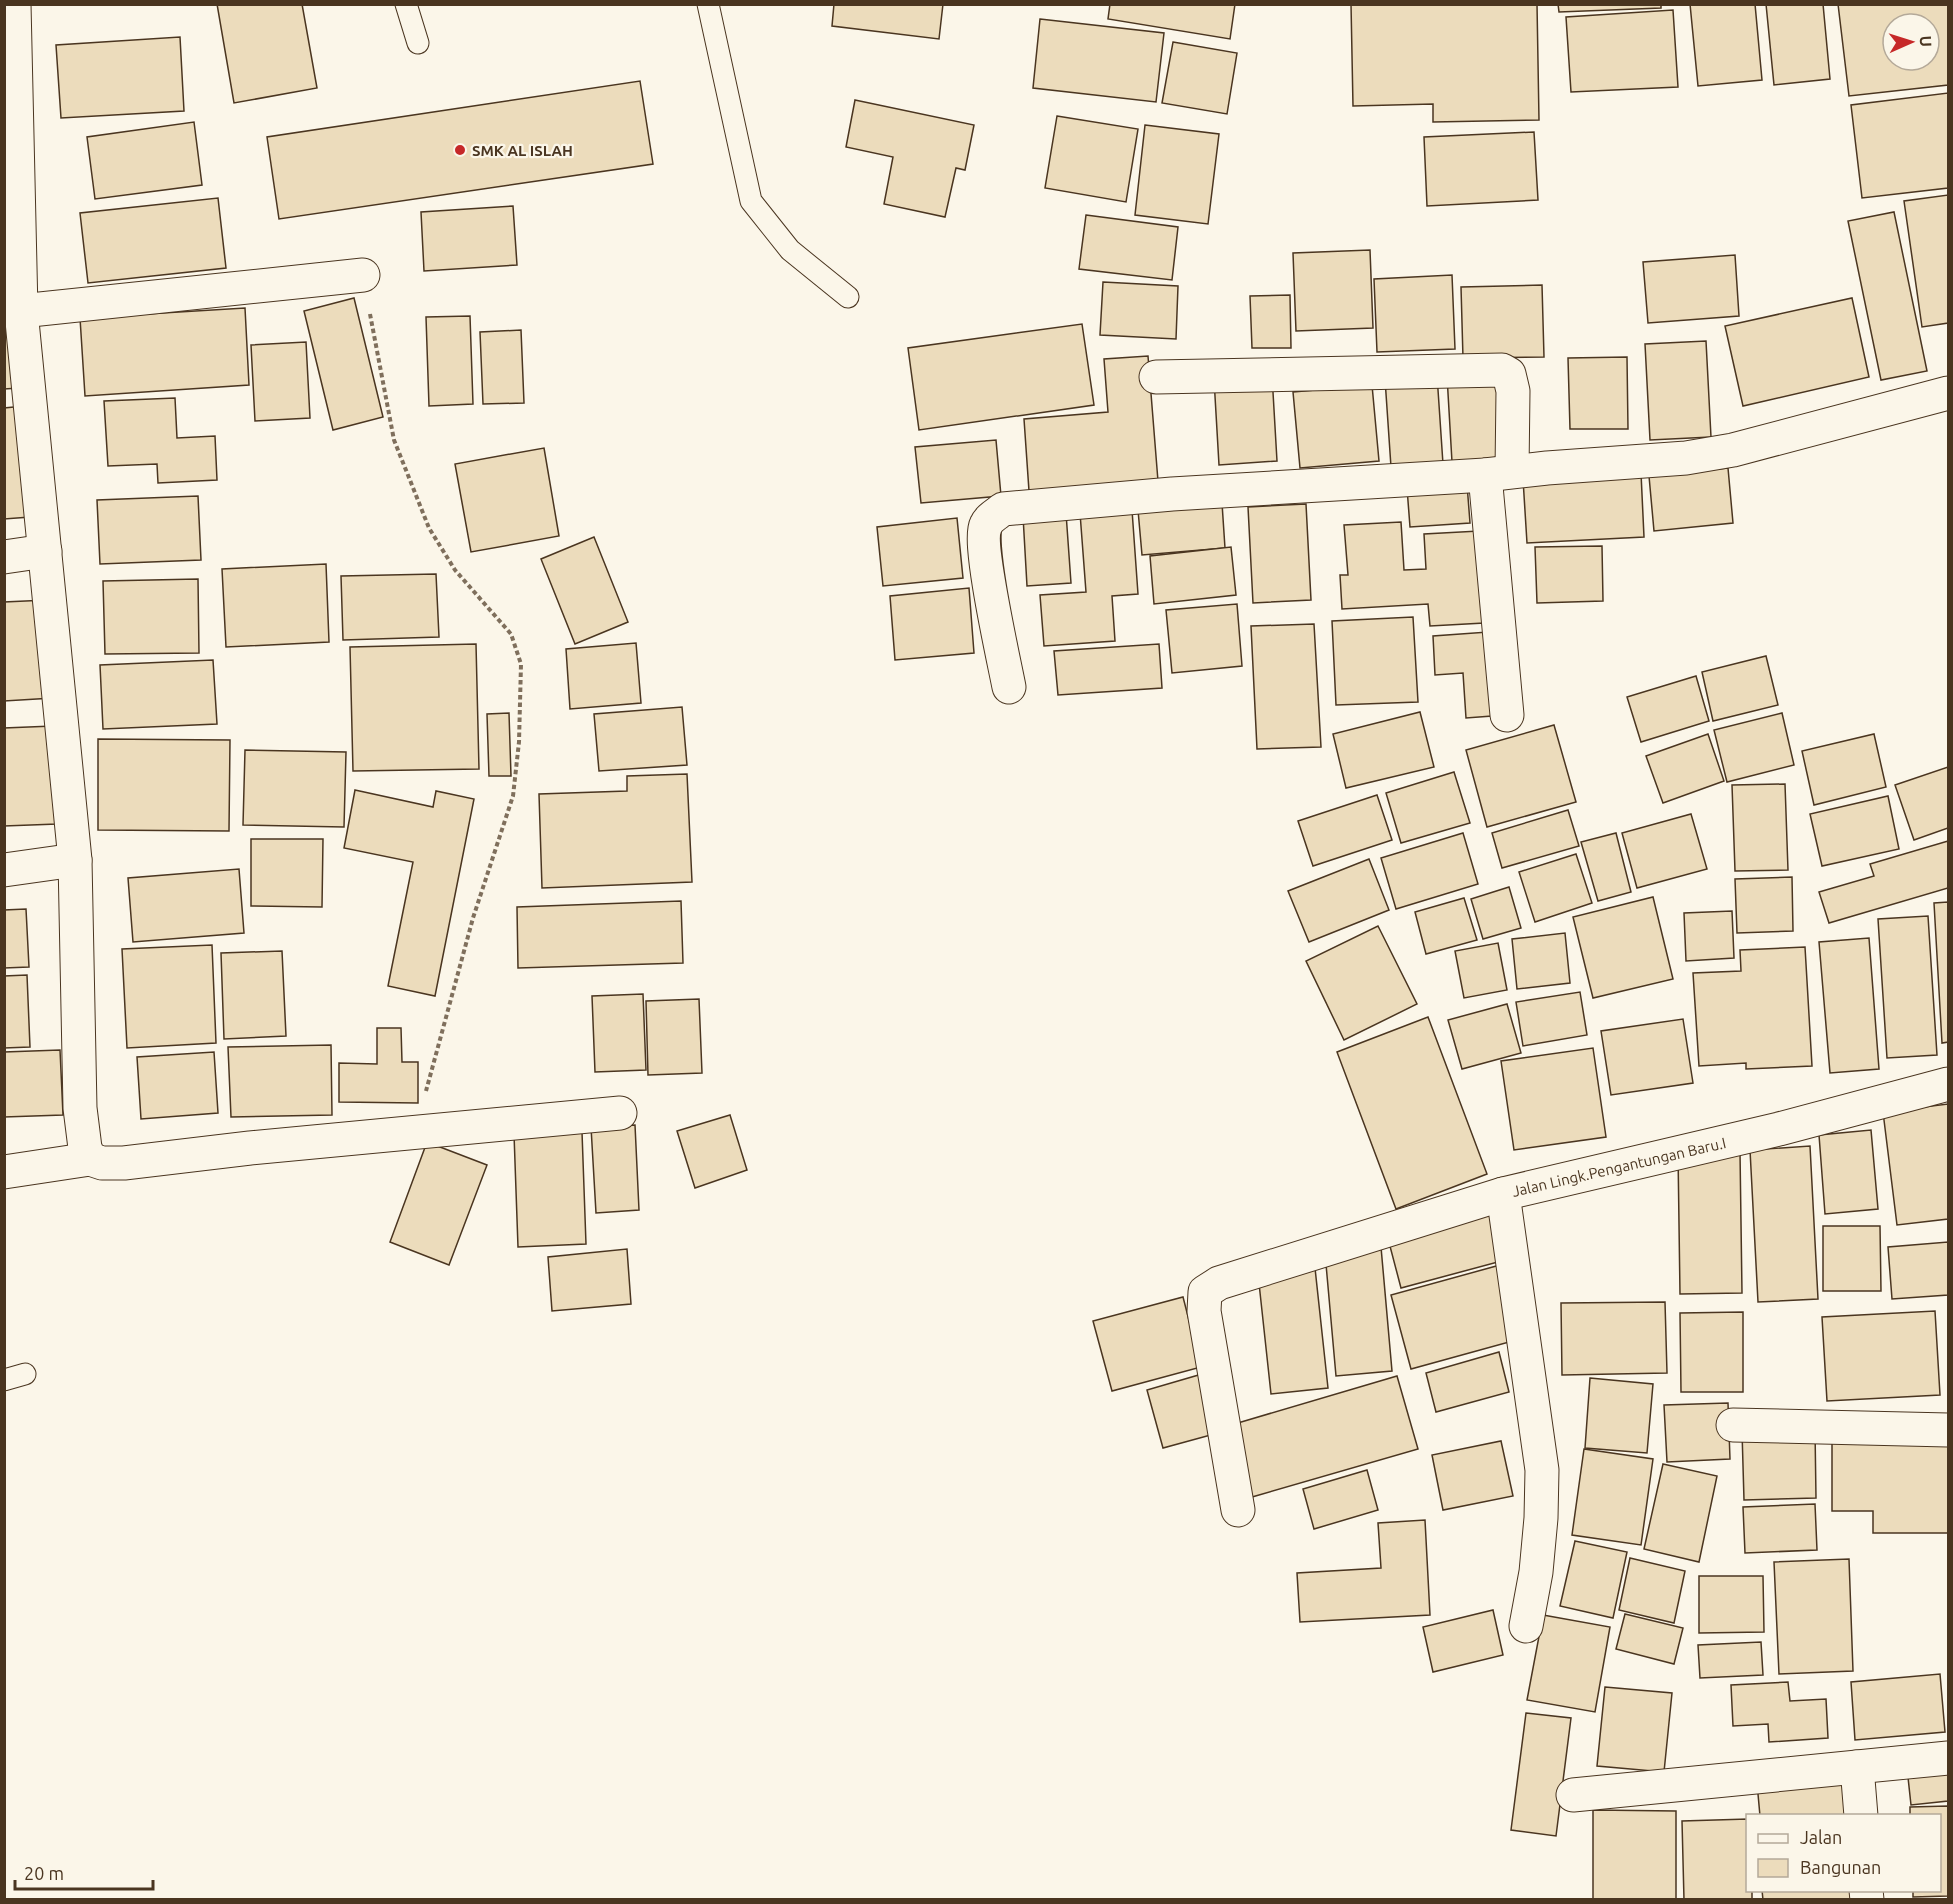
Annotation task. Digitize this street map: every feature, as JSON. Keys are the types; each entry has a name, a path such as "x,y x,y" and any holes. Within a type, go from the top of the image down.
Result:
{"street":[{"path":"14,4 12,262 21,311 75,860 80,1108 85,1148 90,1159"},
{"path":"21,311 363,275"},
{"path":"1156,377 1502,370 1509,374 1513,391 1499,473 1507,715"},
{"path":"1009,687 989,584 984,543 985,526 993,516 1003,510 1172,495 1686,458 1733,450 1948,393"},
{"path":"4,557 45,550"},
{"path":"4,870 75,860"},
{"name":"Jalan Lingk.Pengantungan Baru.I","path":"1526,1626 1536,1572 1541,1518 1542,1470 1503,1194 1779,1129 1948,1084"},
{"path":"4,1172 90,1159 102,1163 124,1163 621,1113"},
{"path":"1238,1510 1204,1311 1205,1292 1219,1282 1503,1194"},
{"path":"1733,1425 1948,1430"},
{"path":"1573,1795 1948,1758"},
{"path":"1857,1767 1861,1814"}],"lane":[{"path":"406,4 418,43"},
{"path":"708,4 751,201 790,250 848,297"},
{"path":"4,1380 25,1374"}],"path":[{"path":"363,275 394,440 429,528 455,570 511,634 521,664 519,742 513,796 473,918 415,1132"}],"building":[{"path":"217,4 302,4 317,88 234,103"},
{"path":"834,4 943,4 939,39 832,26"},
{"path":"1110,4 1235,4 1230,39 1108,19"},
{"path":"1351,4 1537,4 1539,120 1433,122 1433,104 1353,106"},
{"path":"1558,4 1661,4 1661,8 1559,12"},
{"path":"1690,4 1755,4 1762,80 1698,86"},
{"path":"1766,4 1823,4 1830,79 1774,85"},
{"path":"1838,4 1948,4 1948,85 1849,96"},
{"path":"1673,10 1678,87 1571,92 1566,17"},
{"path":"1040,19 1164,33 1156,102 1033,88"},
{"path":"180,37 184,111 61,118 56,45"},
{"path":"1173,42 1237,53 1227,114 1162,103"},
{"name":"SMK AL ISLAH","path":"640,81 653,164 279,219 267,137"},
{"path":"1948,93 1948,188 1862,198 1851,105"},
{"path":"855,100 974,125 965,170 956,168 945,217 884,204 893,157 846,147"},
{"path":"1057,116 1138,129 1126,202 1045,188"},
{"path":"194,122 202,185 95,199 87,137"},
{"path":"1145,125 1219,134 1208,224 1135,215"},
{"path":"1534,132 1538,200 1427,206 1424,137"},
{"path":"1948,195 1948,323 1922,327 1904,201"},
{"path":"218,198 226,268 88,283 80,213"},
{"path":"513,206 517,265 424,271 421,212"},
{"path":"1894,212 1927,371 1881,380 1848,221"},
{"path":"1086,215 1178,227 1172,280 1079,269"},
{"path":"1370,250 1373,328 1296,331 1293,253"},
{"path":"1735,255 1739,316 1648,323 1643,262"},
{"path":"1452,275 1455,349 1377,352 1374,279"},
{"path":"1103,282 1178,286 1176,339 1100,335"},
{"path":"1542,285 1544,357 1463,358 1461,287"},
{"path":"4,286 19,388 4,389"},
{"path":"1290,295 1291,348 1252,348 1250,296"},
{"path":"354,298 383,417 333,430 304,311"},
{"path":"1852,298 1869,377 1743,406 1725,326"},
{"path":"245,308 249,385 85,396 80,318"},
{"path":"470,316 473,404 429,406 426,317"},
{"path":"1082,324 1094,405 919,430 908,348"},
{"path":"521,330 524,403 483,404 480,332"},
{"path":"1706,341 1711,437 1650,440 1645,344"},
{"path":"306,342 310,418 255,421 251,345"},
{"path":"1148,356 1158,481 1029,491 1024,419 1108,412 1104,359"},
{"path":"1627,357 1628,429 1570,429 1568,358"},
{"path":"1499,373 1503,459 1452,462 1447,376"},
{"path":"1272,375 1277,461 1219,465 1214,379"},
{"path":"1437,375 1443,464 1391,467 1385,379"},
{"path":"1372,385 1379,461 1300,468 1293,392"},
{"path":"175,398 177,438 215,436 217,480 158,483 157,464 108,466 104,401"},
{"path":"24,406 30,517 4,519 4,408"},
{"path":"996,440 1001,496 921,503 915,447"},
{"path":"544,448 559,536 471,552 455,464"},
{"path":"1728,468 1733,523 1654,531 1649,476"},
{"path":"1641,473 1644,537 1527,543 1523,479"},
{"path":"1467,484 1470,523 1410,527 1407,488"},
{"path":"198,496 201,560 100,564 97,500"},
{"path":"1222,503 1225,548 1142,555 1138,510"},
{"path":"1306,504 1311,600 1253,603 1248,507"},
{"path":"1132,510 1138,594 1112,596 1115,641 1044,646 1040,595 1086,592 1080,513"},
{"path":"1066,513 1071,583 1027,586 1023,516"},
{"path":"957,518 963,578 883,586 877,527"},
{"path":"1401,522 1404,570 1426,569 1424,534 1479,531 1484,623 1430,626 1428,604 1342,609 1340,575 1348,575 1344,525"},
{"path":"594,537 628,622 575,644 541,559"},
{"path":"1602,546 1603,601 1537,603 1535,547"},
{"path":"1231,547 1236,595 1154,604 1150,556"},
{"path":"326,564 329,642 226,647 222,569"},
{"path":"436,574 439,637 343,640 341,576"},
{"path":"198,579 199,653 105,654 103,581"},
{"path":"969,588 974,653 895,660 890,596"},
{"path":"47,600 53,698 4,701 4,602"},
{"path":"1237,604 1242,666 1172,673 1166,610"},
{"path":"1413,617 1418,702 1336,705 1332,621"},
{"path":"1314,624 1321,747 1257,749 1251,626"},
{"path":"1488,632 1492,716 1466,718 1463,673 1435,675 1433,636"},
{"path":"636,643 641,703 570,709 566,649"},
{"path":"476,644 479,769 353,771 350,647"},
{"path":"1159,644 1162,688 1058,695 1054,651"},
{"path":"1766,656 1778,705 1713,721 1702,672"},
{"path":"213,660 217,724 103,729 100,665"},
{"path":"1696,676 1709,721 1641,742 1627,697"},
{"path":"682,707 687,765 599,771 594,714"},
{"path":"1420,712 1434,767 1346,788 1333,734"},
{"path":"509,713 511,776 489,776 487,714"},
{"path":"1782,713 1794,765 1727,782 1714,730"},
{"path":"1554,725 1576,802 1487,827 1466,750"},
{"path":"53,726 57,824 4,826 4,728"},
{"path":"1708,734 1724,781 1663,803 1646,756"},
{"path":"1874,734 1886,787 1814,805 1802,751"},
{"path":"98,739 230,740 229,831 98,830"},
{"path":"245,750 346,752 344,827 243,825"},
{"path":"1948,767 1948,828 1914,840 1895,785"},
{"path":"1454,772 1470,823 1401,843 1386,793"},
{"path":"687,774 692,882 542,888 539,794 627,791 627,776"},
{"path":"1785,784 1788,870 1735,871 1732,785"},
{"path":"355,790 433,807 436,791 474,799 435,996 388,986 413,862 344,848"},
{"path":"1377,795 1392,840 1313,866 1298,821"},
{"path":"1888,796 1899,849 1822,866 1810,814"},
{"path":"1568,810 1579,846 1502,868 1492,833"},
{"path":"1691,814 1707,869 1637,888 1622,833"},
{"path":"1463,833 1478,884 1396,909 1381,858"},
{"path":"1616,833 1631,892 1598,901 1581,842"},
{"path":"251,839 323,839 322,907 251,906"},
{"path":"1948,841 1948,888 1829,923 1819,892 1874,876 1870,864"},
{"path":"1576,854 1592,903 1535,922 1519,872"},
{"path":"1369,859 1389,910 1309,942 1288,891"},
{"path":"239,869 244,933 133,942 128,878"},
{"path":"1792,877 1793,931 1737,933 1735,879"},
{"path":"1509,887 1521,928 1483,939 1471,899"},
{"path":"1653,897 1673,979 1593,998 1573,917"},
{"path":"1464,898 1477,940 1426,954 1415,912"},
{"path":"681,901 683,963 518,968 517,907"},
{"path":"1948,902 1948,1042 1942,1043 1934,903"},
{"path":"26,909 29,967 4,968 4,910"},
{"path":"1732,911 1734,958 1686,961 1684,913"},
{"path":"1928,916 1937,1055 1887,1058 1878,919"},
{"path":"1378,926 1417,1004 1344,1040 1306,961"},
{"path":"1565,933 1570,983 1517,989 1512,939"},
{"path":"1869,938 1879,1069 1830,1073 1819,942"},
{"path":"1498,943 1507,990 1464,998 1455,951"},
{"path":"212,945 216,1043 127,1048 122,949"},
{"path":"1805,947 1812,1066 1746,1069 1746,1063 1699,1066 1693,973 1741,971 1740,950"},
{"path":"282,951 286,1036 224,1039 221,953"},
{"path":"27,975 30,1047 4,1048 4,976"},
{"path":"1580,992 1587,1035 1523,1046 1516,1002"},
{"path":"643,994 646,1070 595,1072 592,996"},
{"path":"699,999 702,1073 648,1075 646,1001"},
{"path":"1507,1004 1521,1053 1462,1069 1448,1020"},
{"path":"1428,1017 1487,1174 1396,1209 1337,1052"},
{"path":"1683,1019 1693,1083 1611,1095 1601,1031"},
{"path":"377,1028 401,1028 402,1062 418,1062 418,1103 339,1102 339,1063 377,1064"},
{"path":"331,1045 332,1115 231,1117 228,1047"},
{"path":"1593,1048 1606,1137 1514,1150 1501,1061"},
{"path":"60,1050 63,1115 4,1117 4,1052"},
{"path":"214,1052 218,1113 141,1119 137,1057"},
{"path":"1948,1104 1948,1219 1897,1225 1883,1112"},
{"path":"730,1115 747,1170 695,1188 677,1131"},
{"path":"635,1125 639,1210 596,1213 591,1127"},
{"path":"1871,1130 1878,1209 1825,1214 1819,1135"},
{"path":"582,1132 586,1244 518,1247 514,1134"},
{"path":"427,1142 487,1165 449,1265 390,1242"},
{"path":"1810,1146 1818,1299 1758,1302 1750,1150"},
{"path":"1740,1152 1742,1293 1680,1294 1678,1153"},
{"path":"1493,1202 1509,1259 1401,1288 1386,1231"},
{"path":"1823,1226 1880,1226 1881,1291 1823,1291"},
{"path":"1948,1242 1948,1295 1892,1299 1888,1247"},
{"path":"1381,1247 1392,1371 1336,1376 1325,1253"},
{"path":"627,1249 631,1304 552,1311 548,1257"},
{"path":"1500,1265 1520,1339 1411,1369 1391,1295"},
{"path":"1315,1268 1328,1388 1271,1394 1258,1274"},
{"path":"1183,1297 1201,1367 1112,1391 1093,1321"},
{"path":"1665,1302 1667,1373 1562,1375 1561,1303"},
{"path":"1935,1311 1940,1395 1827,1401 1822,1317"},
{"path":"1743,1312 1743,1392 1681,1392 1680,1313"},
{"path":"1499,1352 1509,1392 1436,1412 1426,1373"},
{"path":"1202,1374 1218,1433 1163,1448 1147,1390"},
{"path":"1397,1376 1418,1449 1252,1497 1231,1425"},
{"path":"1590,1378 1653,1384 1647,1453 1585,1448"},
{"path":"1728,1403 1730,1459 1667,1462 1664,1405"},
{"path":"1815,1429 1816,1498 1744,1500 1742,1431"},
{"path":"1832,1436 1948,1443 1948,1533 1873,1533 1873,1511 1832,1511"},
{"path":"1501,1441 1513,1496 1443,1510 1432,1455"},
{"path":"1584,1449 1653,1459 1641,1545 1572,1535"},
{"path":"1663,1464 1717,1476 1699,1562 1644,1549"},
{"path":"1367,1470 1378,1510 1314,1529 1303,1489"},
{"path":"1815,1504 1817,1550 1745,1553 1743,1507"},
{"path":"1425,1520 1430,1615 1300,1622 1297,1573 1381,1568 1378,1523"},
{"path":"1575,1541 1627,1552 1613,1618 1560,1606"},
{"path":"1630,1558 1685,1571 1674,1623 1619,1610"},
{"path":"1849,1559 1853,1671 1779,1674 1774,1562"},
{"path":"1699,1576 1763,1576 1764,1632 1699,1633"},
{"path":"1493,1610 1503,1655 1433,1672 1423,1627"},
{"path":"1625,1614 1683,1628 1674,1664 1616,1649"},
{"path":"1543,1615 1610,1627 1595,1712 1527,1700"},
{"path":"1761,1642 1763,1675 1700,1678 1698,1645"},
{"path":"1940,1674 1945,1732 1855,1740 1851,1682"},
{"path":"1788,1682 1790,1701 1826,1699 1828,1738 1769,1742 1768,1724 1733,1726 1731,1685"},
{"path":"1605,1687 1672,1693 1664,1772 1597,1766"},
{"path":"1526,1713 1571,1718 1556,1836 1511,1830"},
{"path":"1948,1763 1948,1801 1911,1805 1907,1768"},
{"path":"1843,1774 1847,1814 1760,1814 1757,1783"},
{"path":"1948,1806 1948,1896 1913,1897 1913,1892 1941,1892 1941,1814 1910,1814 1910,1807"},
{"path":"1593,1810 1676,1811 1676,1900 1593,1900"},
{"path":"1746,1819 1746,1892 1752,1892 1752,1900 1684,1900 1682,1821"},
{"path":"1762,1892 1856,1892 1857,1900 1763,1900"}],"place":[{"name":"SMK AL ISLAH","path":"460,150"}]}
